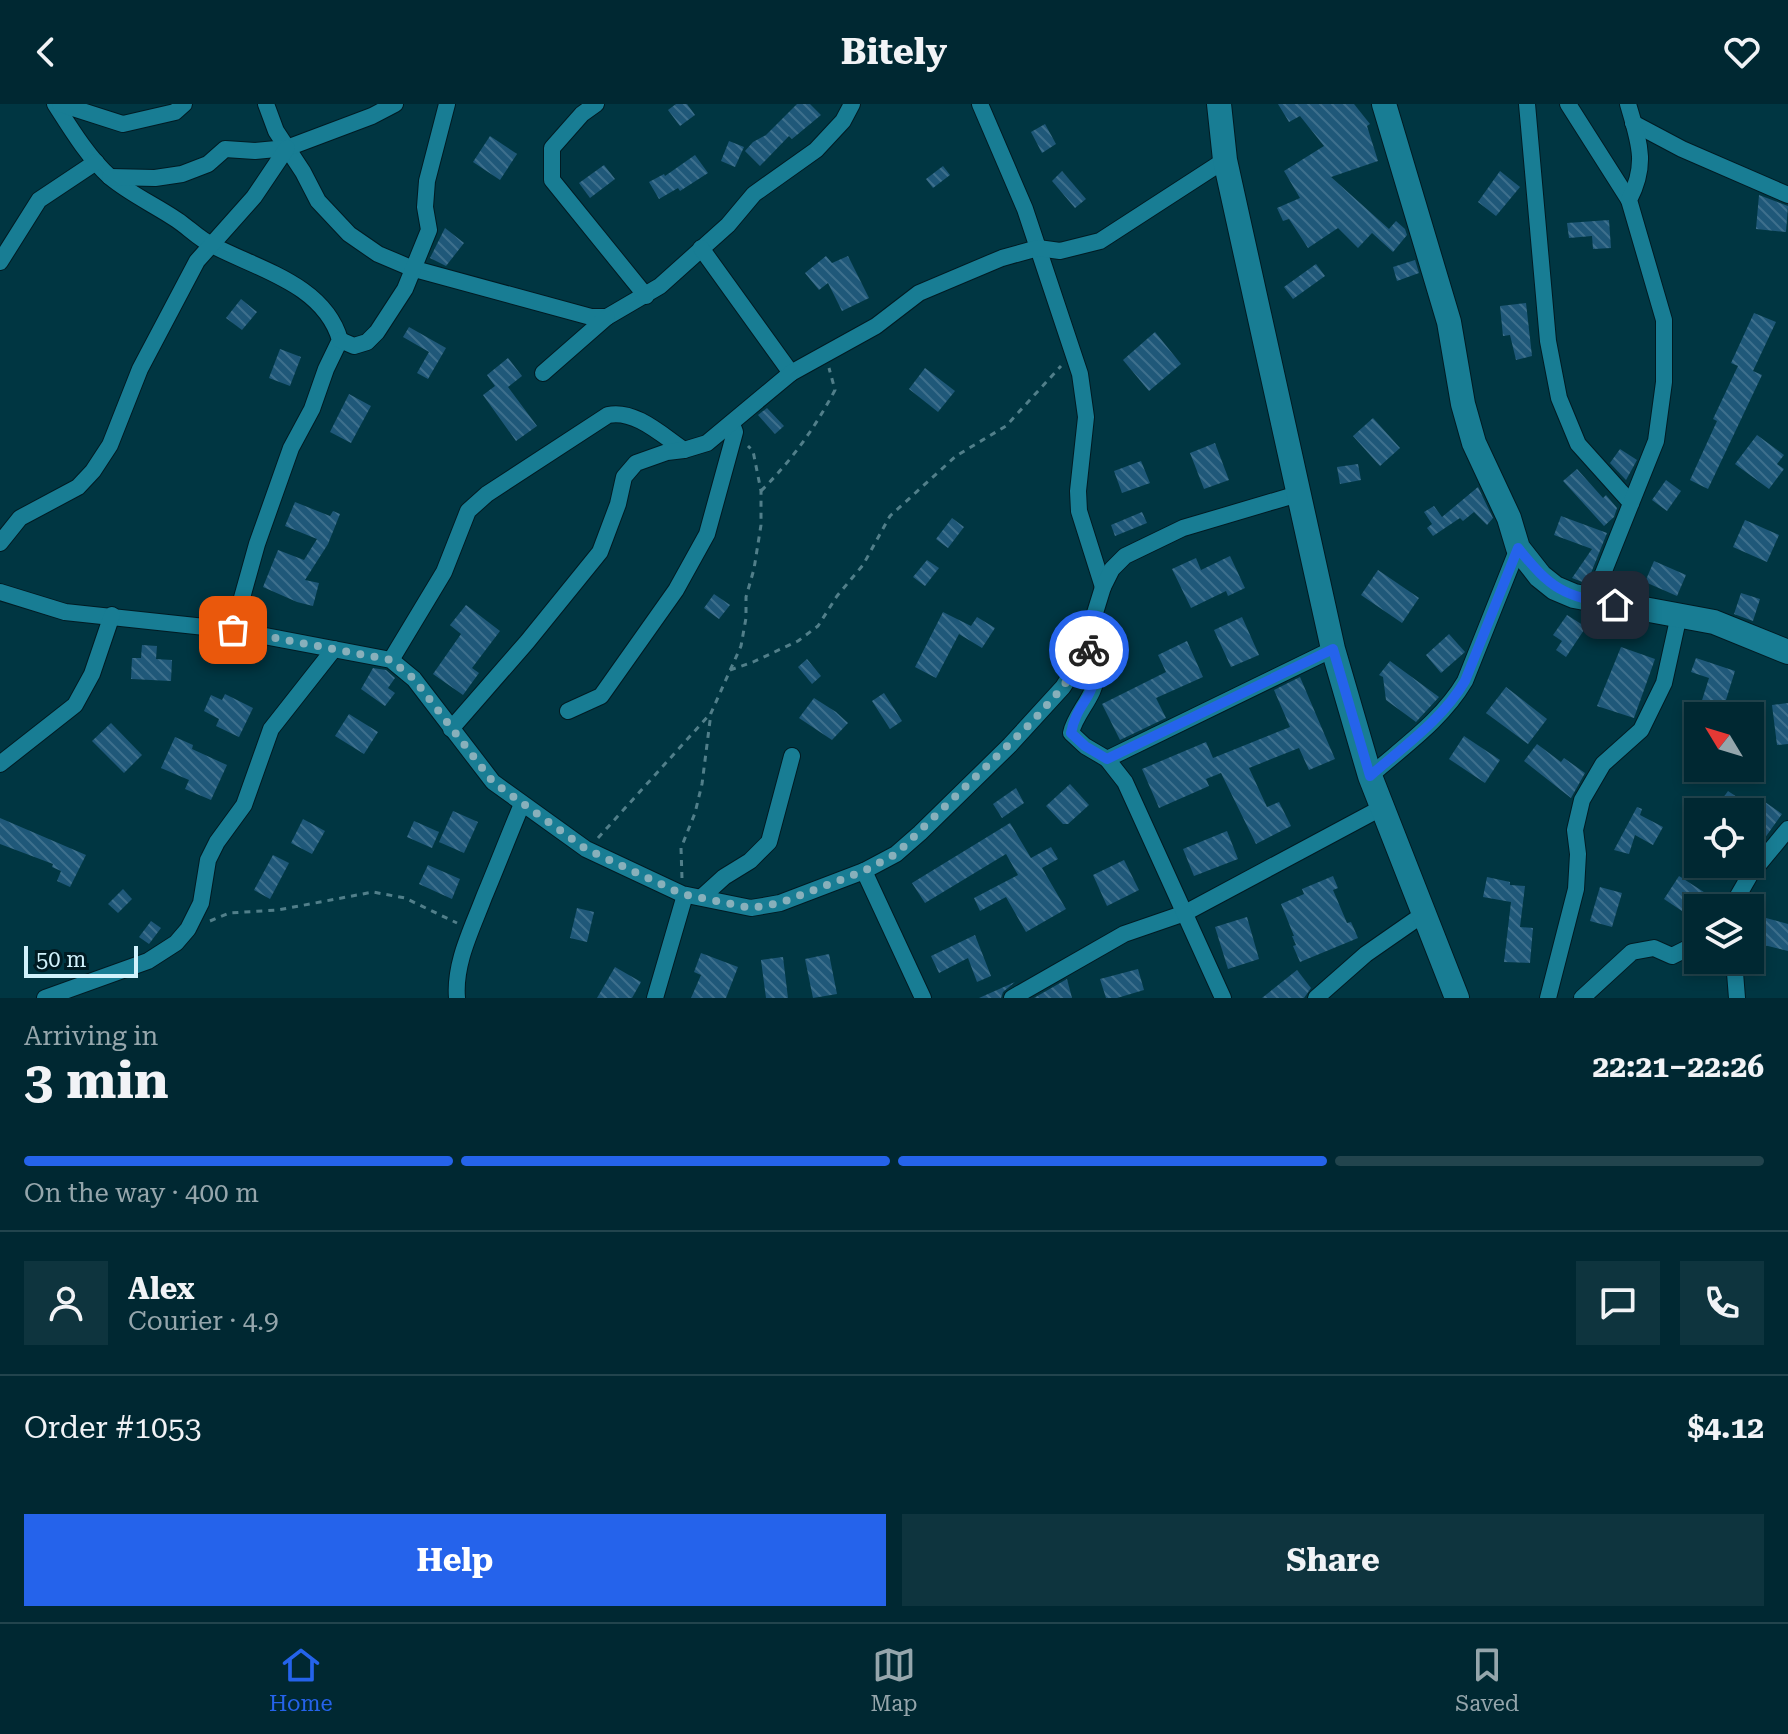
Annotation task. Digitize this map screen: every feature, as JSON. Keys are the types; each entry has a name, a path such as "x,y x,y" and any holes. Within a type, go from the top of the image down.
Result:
{"street":[{"path":"58,104 123,124 175,112 184,104"},
{"path":"58,104 96,162 110,177 210,244 294,285 328,313 340,340 354,346 367,342 377,332 405,289 429,230 425,207 427,181 447,104"},
{"path":"266,104 276,131 318,201 337,223 378,254 411,268 569,312 607,317"},
{"path":"110,177 155,178 182,174 208,164 225,149 255,151 287,148 372,116 395,104"},
{"path":"596,104 582,114 552,148 552,180 646,296"},
{"path":"543,373 607,317 660,286 728,225 754,194 816,150 843,121 852,104"},
{"path":"980,104 1002,150 1038,248 1073,352 1086,402 1079,511 1103,587"},
{"path":"1219,104 1225,160 1333,649 1370,776 1457,998"},
{"path":"1384,104 1449,322 1463,404 1474,443 1509,518 1518,548 1540,576 1555,588 1592,601 1714,622 1788,652"},
{"path":"1527,104 1548,341 1559,398 1578,444 1631,503"},
{"path":"1568,104 1629,200 1664,320 1664,382 1656,441 1592,601"},
{"path":"1628,104 1640,156 1640,179 1629,200"},
{"path":"1633,123 1682,149 1788,195"},
{"path":"0,543 20,518 78,487 93,471 110,445 140,369 197,261 254,197 287,148"},
{"path":"451,729 600,552 618,504 624,477 636,463 707,443 733,428 791,373 876,326 919,293 1002,258 1038,248 1060,251 1100,241 1225,160"},
{"path":"0,262 39,200 96,162"},
{"path":"701,248 791,373"},
{"path":"233,630 257,544 285,463 340,340"},
{"path":"391,660 444,572 468,511 487,494 608,415 626,415 684,450"},
{"path":"568,711 601,696 676,590 707,534 733,428"},
{"path":"0,592 65,612 233,630 391,660 414,679 493,782 586,849 690,895 751,908 780,903 864,871 896,854 1010,745 1063,687 1078,663 1103,587 1112,569 1125,556 1183,528 1298,494"},
{"path":"1370,776 1454,700 1465,681 1518,548"},
{"path":"0,764 75,705 92,674 112,615"},
{"path":"1548,998 1576,889 1578,854 1575,830 1582,800 1603,764 1641,730 1664,683 1679,615"},
{"path":"1086,642 1096,672 1094,686 1071,733 1107,759 1125,782 1223,998"},
{"path":"45,998 148,961 176,943 188,929 201,903 208,860 244,805 264,741 334,649"},
{"path":"1107,759 1333,649"},
{"path":"655,998 690,895 750,861 769,842 792,756"},
{"path":"457,998 456,987 471,929 522,804"},
{"path":"1012,998 1124,934 1185,913 1383,807"},
{"path":"1739,894 1750,875 1788,829"},
{"path":"864,871 923,998"},
{"path":"1316,998 1366,954 1425,913"},
{"path":"1582,998 1632,952 1654,948 1672,956 1684,950"},
{"path":"1735,974 1737,998"}],"path":[{"path":"730,670 789,646 818,626 837,596 863,565 890,516 956,456 1006,426 1073,352"},
{"path":"761,491 798,450 835,390 825,354"},
{"path":"690,895 681,848 702,784 711,713 741,646 746,597 761,525 761,491 753,451 733,428"},
{"path":"586,849 610,827 711,713"},
{"path":"188,929 229,913 278,910 373,892 405,898 471,929"}],"building":[{"path":"676,104 687,104 695,115 680,126 668,110"},
{"path":"797,104 810,104 821,115 792,139 789,136 760,166 745,151"},
{"path":"1278,104 1354,104 1370,124 1367,126 1378,161 1331,177 1389,229 1396,221 1405,229 1407,235 1393,252 1372,233 1358,248 1338,228 1308,248 1289,219 1283,221 1277,208 1300,198 1284,171 1324,146 1300,116 1289,122"},
{"path":"1045,124 1056,144 1042,153 1031,132"},
{"path":"490,136 517,154 500,180 473,162"},
{"path":"729,141 744,147 735,167 721,161"},
{"path":"695,155 708,173 680,191 678,188 659,199 649,182 665,176"},
{"path":"604,165 615,179 590,198 579,183"},
{"path":"943,166 950,175 933,188 926,179"},
{"path":"1062,171 1086,199 1075,208 1052,181"},
{"path":"1500,171 1520,187 1496,216 1478,202"},
{"path":"1759,195 1788,206 1786,232 1756,229"},
{"path":"1609,220 1611,248 1593,249 1592,236 1569,238 1567,223"},
{"path":"445,228 464,243 446,266 430,258"},
{"path":"826,256 832,263 848,256 869,298 842,311 828,283 819,290 805,273"},
{"path":"1415,260 1419,273 1397,281 1393,267"},
{"path":"1316,264 1325,276 1293,299 1284,287"},
{"path":"241,299 257,312 242,330 226,318"},
{"path":"1526,303 1532,356 1516,360 1510,335 1503,336 1500,306"},
{"path":"1754,313 1776,322 1753,371 1762,375 1708,489 1690,480 1717,421 1713,419 1738,366 1731,363"},
{"path":"409,327 446,348 428,379 417,373 429,352 403,337"},
{"path":"1155,332 1181,364 1149,391 1123,360"},
{"path":"280,349 301,357 290,386 269,378"},
{"path":"508,358 522,376 508,387 537,426 516,441 483,395 495,386 487,375"},
{"path":"925,368 955,391 938,412 909,389"},
{"path":"349,394 371,406 351,443 330,432"},
{"path":"767,408 784,426 775,434 758,415"},
{"path":"1373,418 1400,448 1380,466 1353,436"},
{"path":"1757,435 1784,455 1777,464 1784,469 1769,489 1735,464"},
{"path":"1215,443 1229,480 1204,489 1190,453"},
{"path":"1620,449 1637,460 1626,480 1610,463"},
{"path":"1141,461 1150,483 1122,493 1114,471"},
{"path":"1358,464 1361,480 1340,484 1337,467"},
{"path":"1577,469 1603,498 1606,495 1617,508 1614,517 1604,526 1563,481"},
{"path":"1666,480 1681,491 1667,511 1652,500"},
{"path":"1478,487 1493,518 1487,525 1474,512 1433,536 1427,528 1432,524 1424,512 1434,506 1442,517"},
{"path":"295,502 330,516 333,511 340,514 328,544 305,580 319,583 313,606 263,587 278,550 304,560 317,539 285,526"},
{"path":"1142,512 1147,523 1115,536 1111,525"},
{"path":"1561,516 1607,533 1585,583 1572,578 1592,549 1554,535"},
{"path":"952,518 964,527 948,548 936,539"},
{"path":"1745,520 1779,535 1767,562 1733,547"},
{"path":"1230,556 1245,588 1228,596 1226,591 1191,608 1172,569 1196,558 1201,570"},
{"path":"927,560 939,568 925,586 913,577"},
{"path":"1654,561 1686,575 1677,596 1645,582"},
{"path":"1378,570 1419,598 1402,623 1361,595"},
{"path":"1741,593 1760,599 1753,621 1734,614"},
{"path":"714,594 730,605 719,619 704,608"},
{"path":"466,605 500,631 472,668 479,673 463,695 433,674 461,634 450,625"},
{"path":"943,612 971,626 977,617 995,628 982,648 959,634 936,678 915,667"},
{"path":"1567,615 1586,627 1566,657 1556,650 1562,641 1553,635"},
{"path":"1242,617 1259,655 1231,667 1214,630"},
{"path":"1449,634 1465,652 1441,673 1426,655"},
{"path":"1187,641 1203,677 1156,698 1166,718 1120,740 1102,704 1166,672 1158,655"},
{"path":"142,645 157,646 156,659 172,660 171,681 131,679 132,658 141,658"},
{"path":"1621,647 1655,659 1634,718 1597,706"},
{"path":"1696,658 1735,671 1725,702 1701,702 1709,678 1691,672"},
{"path":"807,659 821,676 812,684 798,667"},
{"path":"1390,661 1439,697 1416,722 1386,700 1383,677 1379,675"},
{"path":"373,668 386,670 395,678 388,688 395,693 385,706 361,689"},
{"path":"1300,677 1335,759 1309,770 1299,748 1249,768 1267,807 1279,802 1291,826 1256,844 1221,773 1206,779 1209,786 1159,808 1142,769 1206,742 1213,758 1290,727 1274,690"},
{"path":"1506,687 1547,719 1528,744 1486,713"},
{"path":"884,693 902,721 890,729 872,701"},
{"path":"225,694 253,708 239,737 216,726 219,719 204,711 211,695 222,700"},
{"path":"814,698 848,723 832,740 799,718"},
{"path":"1788,703 1788,744 1777,745 1772,705"},
{"path":"349,714 378,732 364,754 335,736"},
{"path":"111,723 142,755 124,773 92,741"},
{"path":"1464,736 1500,760 1485,783 1449,759"},
{"path":"175,737 193,745 192,749 227,765 211,800 185,789 189,780 161,768"},
{"path":"1537,744 1561,762 1564,758 1585,773 1571,798 1524,761"},
{"path":"1070,784 1089,805 1068,824 1063,824 1046,806"},
{"path":"1016,788 1024,803 1002,818 993,804"},
{"path":"1728,791 1738,798 1723,798"},
{"path":"1765,802 1782,814 1764,839"},
{"path":"1637,807 1642,809 1640,815 1663,827 1653,845 1635,835 1629,854 1614,850"},
{"path":"453,811 478,822 464,853 439,842"},
{"path":"0,818 86,855 70,887 57,881 61,871 52,867 53,864 0,844"},
{"path":"303,819 325,831 312,854 291,843"},
{"path":"414,821 439,832 432,848 407,837"},
{"path":"1010,823 1031,858 1051,847 1058,859 1042,868 1066,909 1026,932 1006,897 980,911 974,898 1018,875 1006,854 925,903 912,883"},
{"path":"1227,831 1238,859 1194,876 1183,849"},
{"path":"273,855 289,863 270,899 254,890"},
{"path":"1124,860 1139,890 1107,906 1093,875"},
{"path":"428,865 460,879 452,899 419,884"},
{"path":"1333,876 1338,888 1333,890 1347,923 1351,922 1358,938 1300,962 1281,904 1304,894 1302,889"},
{"path":"1679,876 1707,894 1684,894 1684,912 1664,899"},
{"path":"1487,877 1510,882 1510,885 1525,886 1520,927 1533,928 1530,963 1504,962 1511,902 1483,897"},
{"path":"1600,887 1622,893 1612,927 1590,921"},
{"path":"123,889 132,899 118,913 108,904"},
{"path":"577,908 594,912 587,942 570,938"},
{"path":"1247,917 1259,959 1228,969 1215,927"},
{"path":"1766,918 1788,924 1788,951 1764,945"},
{"path":"151,921 161,928 149,944 139,937"},
{"path":"975,935 991,976 977,982 968,958 939,973 931,956"},
{"path":"701,953 738,967 726,998 691,998 701,975 694,972"},
{"path":"829,954 837,994 813,998 805,959"},
{"path":"783,957 788,998 766,998 761,960"},
{"path":"615,967 641,982 632,998 597,998"},
{"path":"1138,969 1144,990 1106,998 1100,979"},
{"path":"1297,970 1311,988 1304,998 1262,998"},
{"path":"1067,979 1072,998 1034,998"},
{"path":"1015,982 1003,992 1001,998 979,998"}],"way so far":[{"path":"233,630 391,660 414,679 493,782 586,849 682,894 751,908 780,903 864,871 896,854 1032,722 1063,687 1078,663 1086,642 1089,650"}],"route":[{"path":"1089,650 1096,672 1094,686 1071,733 1107,759 1333,649 1370,776 1454,700 1465,681 1518,548 1540,576 1555,588 1574,596 1615,605"}]}
